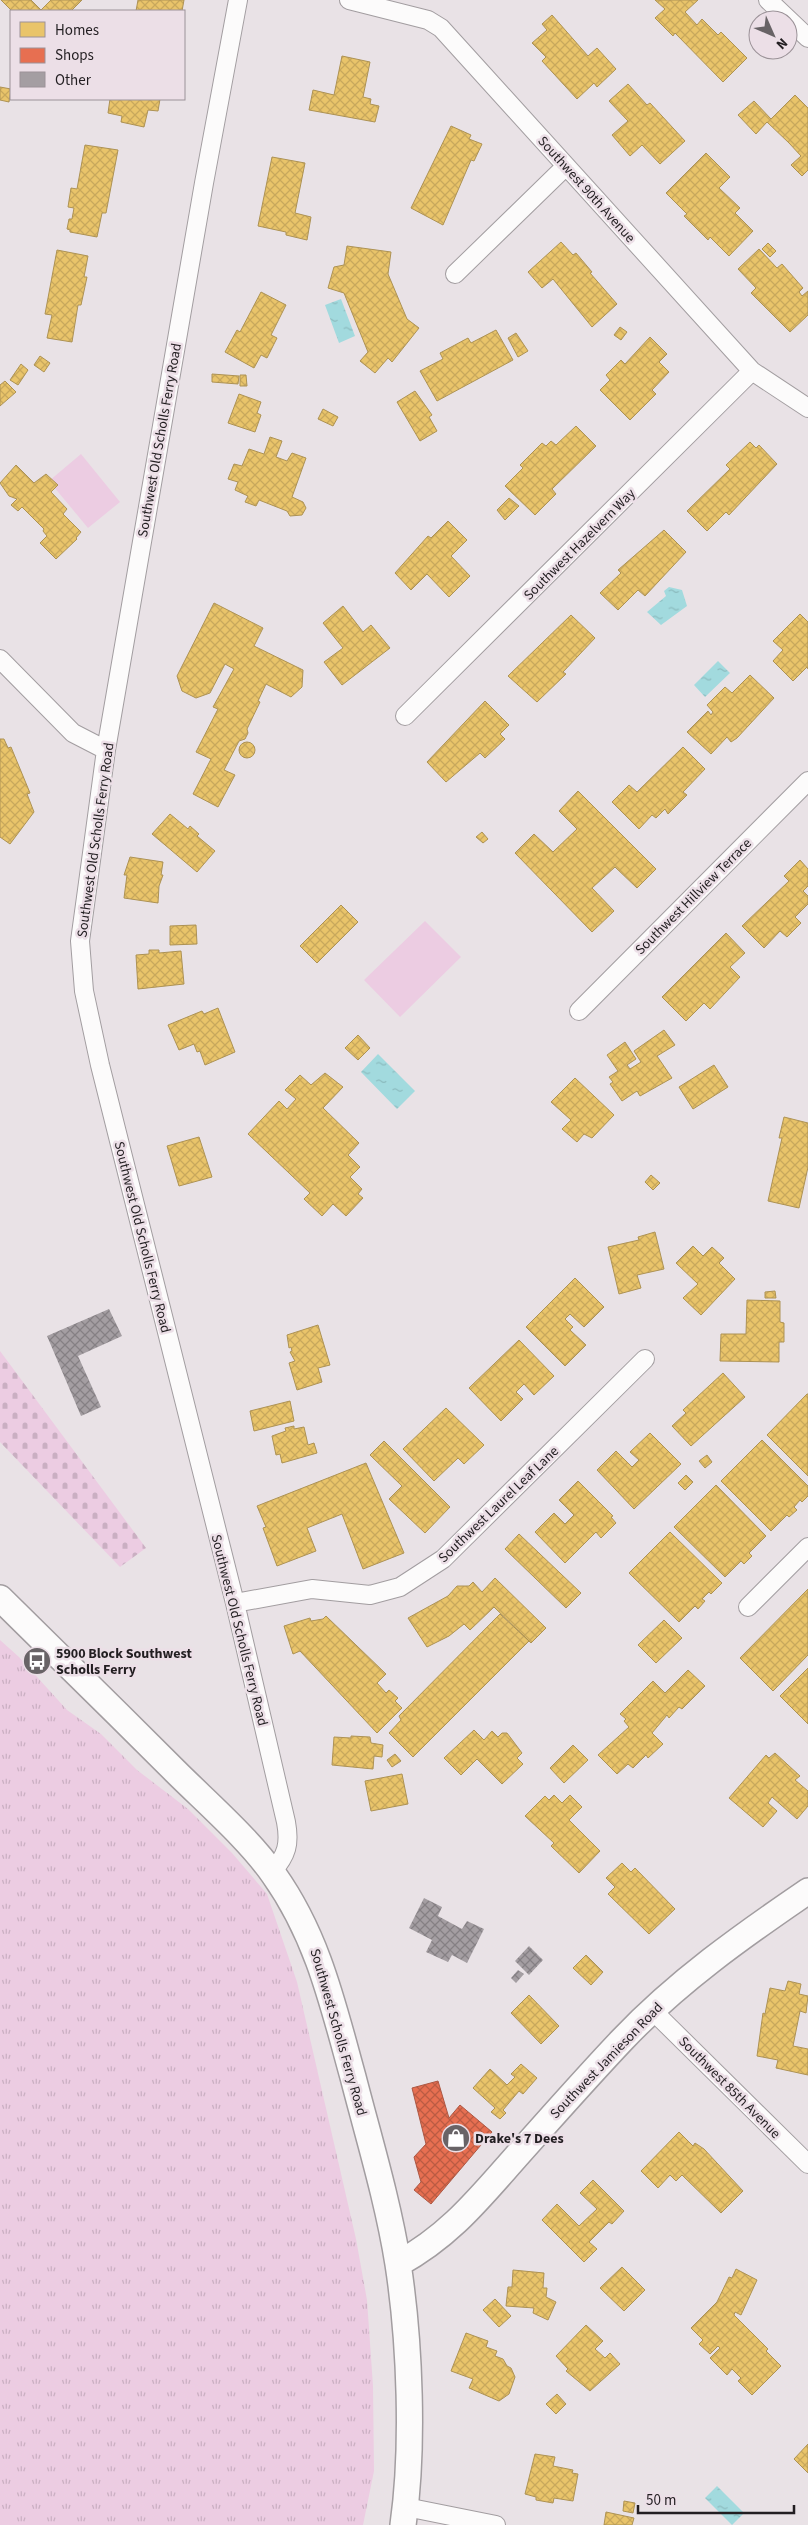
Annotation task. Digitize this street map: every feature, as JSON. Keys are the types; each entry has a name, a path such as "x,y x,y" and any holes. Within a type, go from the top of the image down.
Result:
{"main road":[{"name":"Southwest Scholls Ferry Road","path":"0,1598 227,1823 272,1872 304,1922 329,1990 382,2184 398,2264 407,2365 408,2432 405,2516"},
{"name":"Southwest Jamieson Road","path":"398,2264 423,2250 462,2218 587,2078 652,2010 696,1971 808,1892"}],"street":[{"name":"Southwest Old Scholls Ferry Road","path":"238,0 204,183 106,750 80,941 84,991 151,1275 235,1603 289,1836 284,1858 272,1872"},
{"name":"Southwest 90th Avenue","path":"350,0 428,20 441,28 752,371 808,408"},
{"path":"768,0 808,38"},
{"path":"455,274 566,166"},
{"name":"Southwest Hazelvern Way","path":"405,716 752,371"},
{"path":"0,659 72,733 106,750"},
{"name":"Southwest Hillview Terrace","path":"579,1011 808,781"},
{"name":"Southwest Laurel Leaf Lane","path":"235,1603 312,1589 370,1595 400,1586 420,1575 443,1559 645,1359"},
{"path":"748,1607 808,1547"},
{"name":"Southwest 85th Avenue","path":"652,2010 808,2164"},
{"path":"405,2516 496,2525"}],"green space":[{"path":"81,454 120,502 88,528 49,481"},
{"path":"425,921 461,957 400,1017 364,980"},
{"path":"0,1351 146,1548 120,1567 0,1442"},
{"path":"0,1640 19,1657 67,1710 101,1734 137,1770 188,1809 232,1853 267,1894 297,1982 356,2239 367,2300 373,2386 374,2471 363,2525 0,2525"}],"water":[{"path":"341,299 355,336 339,343 325,305"},
{"path":"669,587 682,590 687,606 661,625 647,612 666,596 664,591"},
{"path":"718,661 730,673 705,697 694,685"},
{"path":"378,1054 415,1091 397,1109 361,1072"},
{"path":"717,2486 744,2513 732,2525 705,2498"}],"building: Homes":[{"path":"1,0 31,0 41,10 11,10"},
{"path":"51,0 82,0 72,10 41,10"},
{"path":"138,0 184,0 182,10 136,10"},
{"path":"655,0 698,0 685,12 697,25 702,19 718,35 721,32 747,58 723,82 675,33 673,36 655,18 665,9"},
{"path":"552,15 588,56 597,48 616,69 597,87 594,83 577,99 542,61 546,57 532,43 547,30 542,24"},
{"path":"342,56 370,62 363,97 371,99 370,104 379,106 375,122 309,110 313,90 334,95"},
{"path":"628,84 647,105 650,103 685,141 660,164 642,145 630,156 612,135 628,121 609,101"},
{"path":"0,87 10,89 9,102 0,100"},
{"path":"795,95 808,108 808,170 802,176 791,165 801,156 767,122 756,134 738,115 754,101 771,119"},
{"path":"110,100 160,100 158,111 148,110 144,127 121,122 122,116 108,113"},
{"path":"451,126 471,135 469,139 482,144 474,161 471,160 443,225 411,208"},
{"path":"85,145 118,150 106,213 102,213 97,237 70,232 67,229 69,219 72,219 74,208 68,207 71,188 77,189"},
{"path":"706,153 730,177 719,188 740,208 735,213 753,231 729,256 710,237 708,240 684,216 687,214 666,193"},
{"path":"272,157 305,163 295,213 311,217 307,240 286,235 286,232 258,226"},
{"path":"561,242 573,255 576,253 592,272 590,273 617,304 592,327 553,279 542,288 528,272"},
{"path":"768,243 776,251 770,257 762,249"},
{"path":"347,246 391,252 388,274 407,319 419,328 392,362 388,358 375,373 360,361 368,352 344,293 328,288 334,267 344,265"},
{"path":"759,249 777,268 782,264 803,288 799,292 802,296 808,291 808,315 790,332 751,293 756,288 738,269"},
{"path":"57,250 88,256 84,277 87,277 81,305 78,305 72,342 47,338 52,315 45,314"},
{"path":"261,292 286,305 271,335 277,338 267,358 261,355 254,368 225,352 237,330 240,332"},
{"path":"620,327 627,332 621,340 614,335"},
{"path":"496,330 513,360 437,401 420,371 443,359 440,353 468,338 471,343"},
{"path":"516,333 528,351 518,357 508,338"},
{"path":"650,337 667,354 659,362 669,372 652,390 656,394 630,420 600,390 610,380 606,375 621,360 625,364"},
{"path":"40,356 50,363 44,372 34,365"},
{"path":"21,364 28,370 18,385 10,380"},
{"path":"212,374 239,376 238,384 212,382"},
{"path":"240,375 246,375 247,386 240,386"},
{"path":"5,381 16,392 0,406 0,385"},
{"path":"415,391 432,415 429,417 437,431 420,441 397,402"},
{"path":"239,394 261,402 257,413 261,415 255,432 228,423"},
{"path":"323,409 338,417 333,426 318,419"},
{"path":"576,426 596,446 552,489 556,494 535,515 505,486 523,468 520,465 542,443 546,446 551,441 556,445"},
{"path":"270,437 282,441 276,457 287,461 292,453 306,458 292,497 303,502 306,508 302,515 290,516 287,511 259,500 256,506 245,502 248,496 235,490 238,482 228,479 234,464 242,466 249,449 264,454"},
{"path":"750,442 756,448 759,445 777,464 729,515 726,512 707,531 687,511 730,469 726,465"},
{"path":"16,465 34,483 46,474 58,485 51,492 67,509 63,514 81,532 77,539 56,559 40,543 47,536 43,531 44,529 22,507 18,511 11,505 17,499 9,496 0,483"},
{"path":"509,498 519,506 505,520 497,510"},
{"path":"448,521 467,540 451,556 470,576 449,597 427,574 411,590 395,573 428,536 431,538"},
{"path":"664,530 686,552 645,596 638,590 618,610 600,593 621,573 618,570"},
{"path":"214,603 263,628 254,646 303,670 302,687 291,697 266,684 247,729 248,733 245,739 239,741 224,770 235,775 218,807 193,794 211,759 196,752 218,709 213,707 234,669 225,664 210,693 196,698 182,691 177,676"},
{"path":"343,606 363,632 371,625 390,648 342,685 324,662 343,648 323,623"},
{"path":"800,614 808,622 808,669 807,667 793,681 773,661 783,650 773,641"},
{"path":"571,615 595,638 563,672 566,674 537,702 508,676"},
{"path":"750,675 774,698 737,738 731,742 727,737 711,754 687,732 708,711 711,715 713,712 707,705 725,687 732,693"},
{"path":"485,701 509,725 500,734 505,739 485,758 480,753 446,782 427,762"},
{"path":"0,739 4,739 8,748 11,747 30,793 27,794 34,812 10,844 0,837"},
{"path":"247,742 253,744 255,750 253,756 247,758 241,756 239,750 241,744"},
{"path":"683,747 705,769 683,792 687,795 668,814 665,809 656,818 652,815 639,829 612,802 629,785 637,792"},
{"path":"578,791 656,869 637,888 615,867 592,888 614,911 592,932 515,853 534,834 553,852 577,829 559,811"},
{"path":"170,814 188,829 190,826 199,834 197,836 215,851 197,872 152,834"},
{"path":"482,832 488,839 483,843 476,837"},
{"path":"130,857 163,862 161,875 163,875 159,886 158,903 124,898 127,875 124,875"},
{"path":"800,860 808,869 808,886 803,891 808,896 808,904 795,917 801,923 787,937 780,931 764,948 742,926 789,881 784,876"},
{"path":"341,905 358,922 317,963 300,946"},
{"path":"196,925 197,944 170,945 170,926"},
{"path":"726,933 745,953 730,967 740,977 710,1009 704,1003 686,1021 662,997"},
{"path":"149,950 159,950 159,953 181,951 184,984 138,989 136,955 149,954"},
{"path":"218,1008 235,1052 205,1065 200,1051 197,1052 194,1044 179,1050 168,1025 202,1011 204,1014"},
{"path":"664,1030 675,1045 657,1056 672,1078 640,1096 637,1091 622,1101 610,1084 613,1082 609,1077 618,1071 607,1055 625,1042 636,1059 627,1065 630,1069 641,1062 634,1051"},
{"path":"358,1035 370,1048 358,1060 345,1048"},
{"path":"714,1065 728,1087 693,1109 679,1087"},
{"path":"325,1073 343,1087 323,1108 359,1143 348,1155 360,1167 350,1177 362,1189 358,1194 363,1198 346,1216 333,1204 322,1216 304,1199 310,1193 248,1134 279,1101 287,1109 296,1099 285,1090 300,1075 311,1085"},
{"path":"575,1078 614,1115 592,1138 584,1134 577,1142 562,1129 571,1120 551,1102"},
{"path":"784,1117 808,1123 808,1167 799,1208 768,1201 782,1138 779,1138"},
{"path":"199,1137 212,1177 179,1186 167,1146"},
{"path":"651,1175 660,1183 653,1190 645,1182"},
{"path":"655,1232 664,1269 637,1275 641,1288 619,1294 608,1247 639,1240 638,1237"},
{"path":"693,1246 703,1256 712,1247 724,1258 719,1263 735,1279 701,1315 683,1298 698,1284 676,1263"},
{"path":"575,1278 604,1307 584,1327 570,1314 565,1319 573,1327 570,1330 586,1345 565,1366 526,1327"},
{"path":"775,1291 776,1298 765,1298 765,1292"},
{"path":"747,1300 780,1301 780,1322 784,1323 784,1342 779,1342 779,1362 720,1361 721,1334 746,1334"},
{"path":"318,1325 330,1365 318,1368 322,1382 297,1390 289,1363 295,1361 290,1352 292,1351 291,1347 289,1348 287,1335"},
{"path":"519,1340 554,1376 534,1395 524,1384 516,1392 523,1399 501,1421 469,1388"},
{"path":"723,1373 745,1397 691,1446 672,1426 686,1413 683,1410"},
{"path":"808,1394 808,1476 767,1435"},
{"path":"290,1401 294,1421 254,1431 250,1411"},
{"path":"446,1408 484,1445 464,1464 458,1458 434,1481 403,1449"},
{"path":"294,1426 294,1429 304,1427 308,1445 314,1443 317,1453 282,1463 280,1454 276,1455 272,1436 286,1431 285,1428"},
{"path":"650,1433 681,1464 634,1509 597,1470 616,1451 632,1467 639,1460 630,1452"},
{"path":"762,1440 808,1486 808,1496 802,1502 800,1500 794,1507 797,1510 789,1517 787,1515 771,1531 721,1481"},
{"path":"384,1441 450,1507 425,1533 389,1499 402,1486 370,1455"},
{"path":"707,1455 712,1462 705,1468 699,1461"},
{"path":"366,1463 404,1553 363,1569 342,1514 307,1528 316,1551 277,1566 263,1528 266,1527 257,1506"},
{"path":"686,1475 693,1482 685,1490 678,1483"},
{"path":"578,1481 613,1516 611,1517 616,1523 601,1538 596,1532 565,1563 535,1532 554,1513 565,1524 574,1515 559,1500"},
{"path":"716,1485 766,1536 749,1553 752,1556 744,1564 741,1561 725,1577 674,1527"},
{"path":"670,1532 722,1583 711,1594 709,1592 702,1599 705,1601 698,1609 695,1606 679,1622 629,1573"},
{"path":"519,1534 581,1593 566,1608 505,1549"},
{"path":"495,1578 546,1628 531,1643 494,1607 470,1630 464,1624 449,1636 427,1647 408,1618 448,1596 457,1586 469,1586 473,1582 482,1592"},
{"path":"808,1589 808,1655 773,1691 740,1658"},
{"path":"500,1614 529,1641 413,1757 389,1733 401,1720 399,1716"},
{"path":"326,1616 386,1674 377,1683 386,1693 389,1690 398,1698 395,1701 402,1708 377,1733 300,1651 293,1654 284,1626 310,1618 311,1621 323,1619"},
{"path":"664,1620 682,1638 656,1663 638,1645"},
{"path":"808,1668 808,1724 780,1696"},
{"path":"688,1670 705,1686 682,1709 679,1707 669,1718 667,1715 652,1733 663,1744 648,1758 646,1755 633,1768 628,1764 617,1774 598,1755 629,1727 624,1721 626,1719 620,1714 653,1681 665,1693"},
{"path":"474,1730 484,1740 492,1731 498,1737 502,1733 507,1733 522,1753 517,1758 523,1764 502,1784 477,1759 461,1775 444,1758"},
{"path":"351,1736 370,1737 371,1743 383,1745 382,1757 374,1756 373,1769 332,1765 334,1737 351,1738"},
{"path":"573,1745 588,1760 564,1783 550,1768"},
{"path":"775,1753 800,1776 795,1780 808,1791 808,1806 797,1819 772,1797 768,1803 777,1811 763,1827 729,1798 766,1755 769,1758"},
{"path":"395,1754 401,1761 392,1767 387,1760"},
{"path":"402,1774 408,1804 371,1811 365,1781"},
{"path":"554,1795 562,1803 570,1795 582,1807 569,1820 600,1851 579,1873 551,1846 554,1843 525,1816 545,1796 549,1800"},
{"path":"622,1863 631,1872 635,1868 675,1909 649,1934 608,1894 615,1887 606,1878"},
{"path":"586,1955 603,1972 591,1985 573,1968"},
{"path":"788,1981 801,1984 799,1994 808,1996 806,2013 800,2011 793,2046 808,2049 808,2075 776,2068 778,2060 757,2056 763,2013 765,2014 770,1988 785,1991"},
{"path":"529,1995 559,2026 541,2044 511,2013"},
{"path":"521,2064 537,2078 523,2094 519,2091 503,2110 506,2113 500,2119 491,2112 495,2108 473,2088 490,2069 507,2085 515,2077 511,2074"},
{"path":"679,2132 693,2146 695,2143 704,2149 743,2191 721,2213 682,2175 676,2181 670,2175 658,2188 641,2171"},
{"path":"593,2180 624,2211 612,2224 609,2222 589,2242 597,2249 584,2262 542,2220 557,2204 579,2226 597,2209 580,2193"},
{"path":"622,2267 645,2290 624,2311 600,2288"},
{"path":"736,2269 757,2280 741,2315 735,2312 734,2315 768,2349 766,2351 781,2366 752,2395 738,2381 741,2378 732,2369 727,2375 710,2358 720,2348 718,2346 710,2354 699,2344 703,2340 691,2328 717,2302 729,2277 732,2278"},
{"path":"513,2270 544,2273 543,2288 547,2288 546,2297 556,2302 548,2320 533,2313 534,2308 506,2306 508,2287 512,2287"},
{"path":"495,2299 511,2316 499,2327 483,2310"},
{"path":"586,2325 603,2341 595,2349 605,2358 610,2353 620,2364 590,2391 566,2371 568,2369 556,2356"},
{"path":"466,2333 488,2341 486,2347 497,2351 495,2356 503,2359 507,2366 511,2368 515,2377 509,2394 499,2401 469,2388 473,2379 451,2371"},
{"path":"557,2394 566,2404 556,2414 546,2404"},
{"path":"808,2444 808,2473 794,2459"},
{"path":"535,2454 555,2457 553,2466 573,2470 572,2473 578,2474 573,2501 554,2498 553,2503 536,2500 536,2497 525,2494"},
{"path":"624,2501 635,2503 633,2513 623,2511"},
{"path":"606,2512 634,2518 632,2525 604,2525"}],"building: Shops":[{"name":"Drake's 7 Dees","path":"438,2081 449,2118 460,2105 492,2132 431,2204 414,2190 421,2182 414,2157 426,2144 412,2088"}],"building: Other":[{"path":"109,1309 122,1336 78,1356 101,1407 81,1416 47,1336"},
{"path":"424,1898 442,1907 438,1916 462,1929 467,1921 484,1929 467,1963 452,1955 448,1962 426,1952 432,1940 409,1928"},
{"path":"529,1946 543,1960 529,1975 515,1961"},
{"path":"518,1970 524,1974 516,1983 511,1978"}],"place":[{"name":"5900 Block Southwest Scholls Ferry","path":"37,1661"},
{"name":"Drake's 7 Dees","path":"456,2138"}]}
